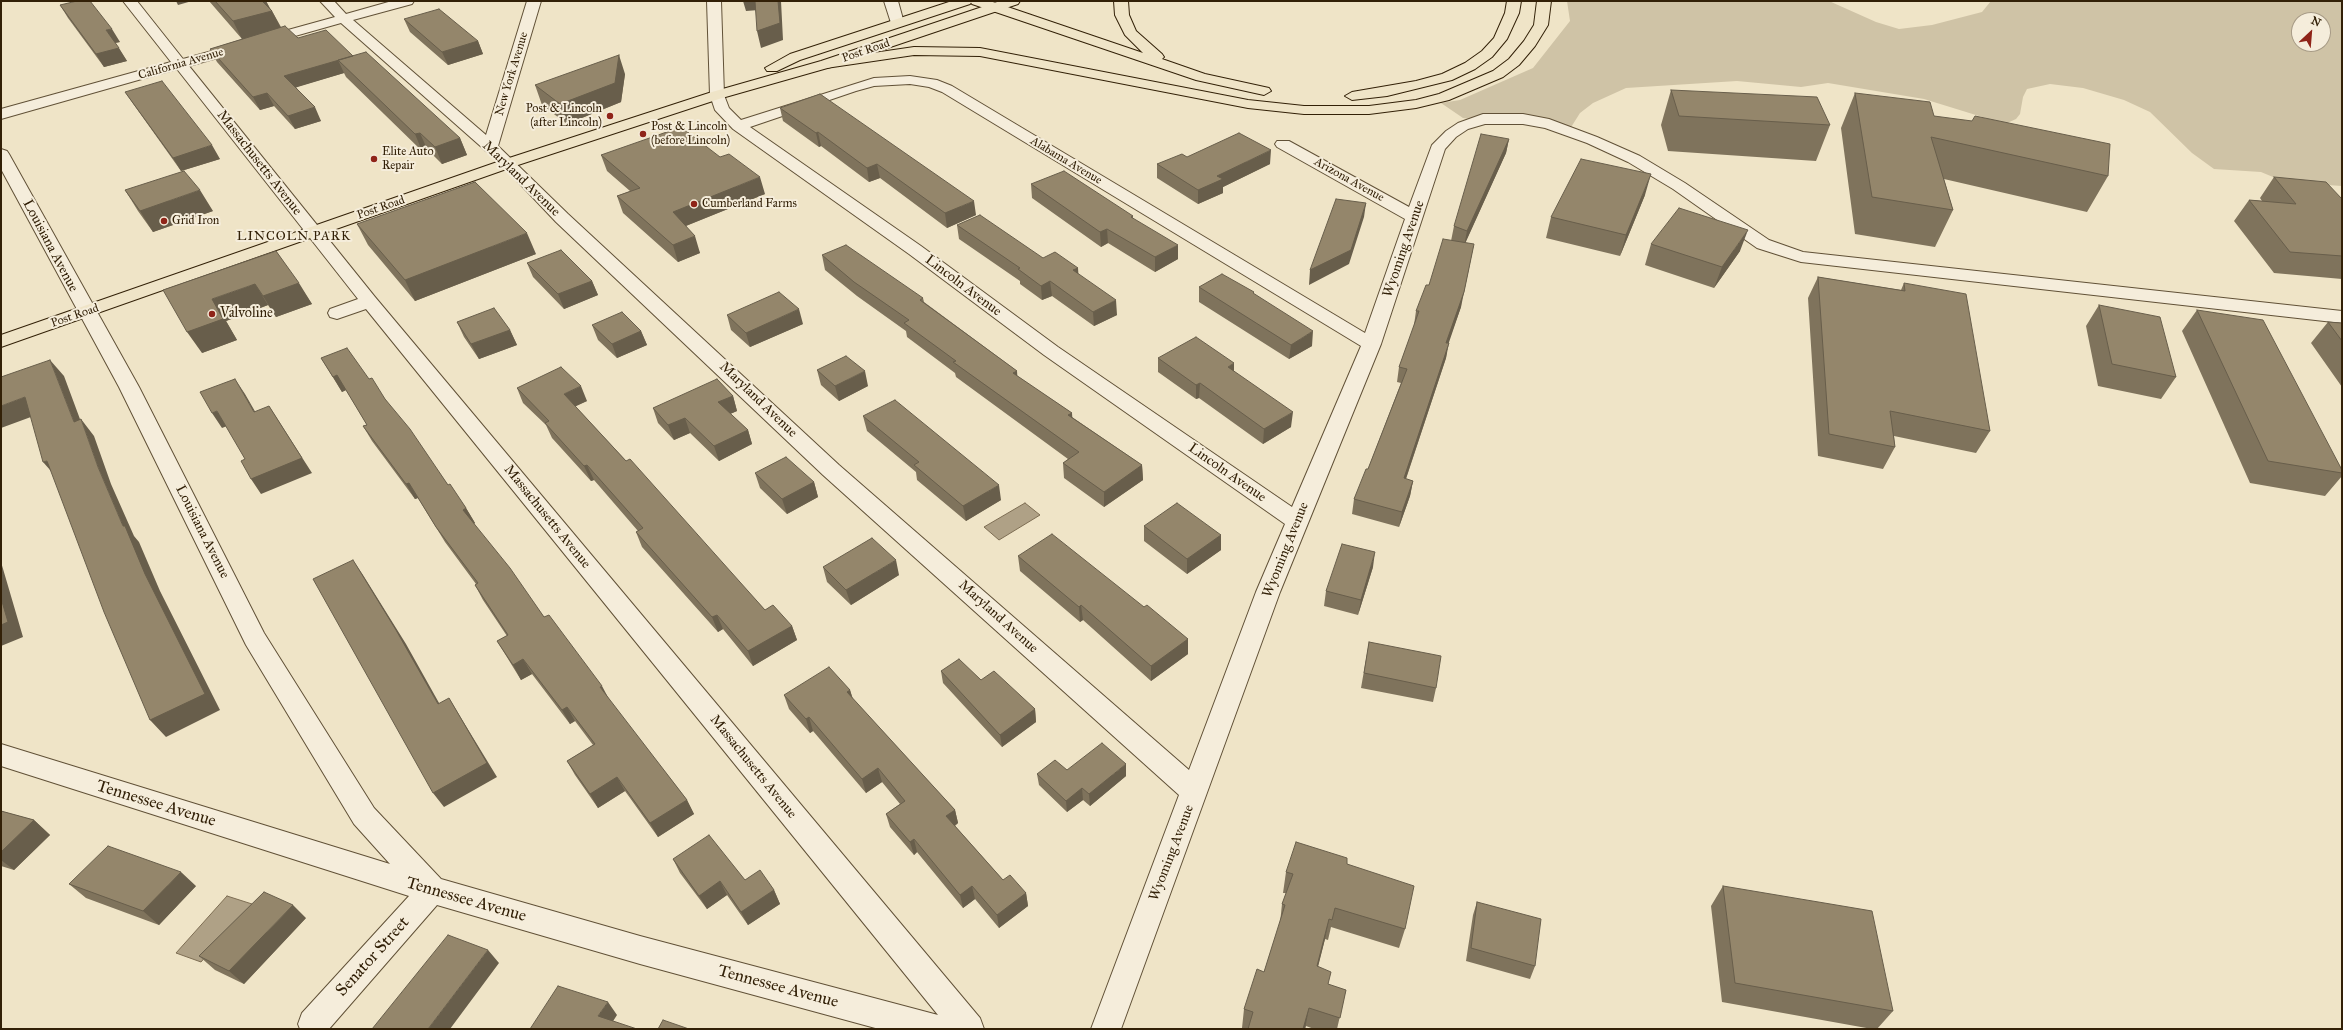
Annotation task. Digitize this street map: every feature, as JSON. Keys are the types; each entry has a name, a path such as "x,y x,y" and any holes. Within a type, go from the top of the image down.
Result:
{"main road":[{"name":"Post Road","path":"717,95 795,57 965,1"},
{"path":"977,1 1186,72 1233,86 1305,96 1350,96 1387,92 1434,82 1459,72 1483,57 1500,39 1512,13 1514,1"},
{"name":"Post Road","path":"1,341 509,163 717,95 826,64 1013,1"},
{"path":"1121,1 1120,7 1125,24 1137,41 1158,58 1186,72"},
{"path":"826,64 908,52 980,52 1262,106 1320,111 1369,110 1416,104 1444,97 1469,88 1498,74 1514,62 1530,43 1540,25 1544,1"}],"street":[{"name":"Massachusetts Avenue","path":"130,1 369,301 969,1029"},
{"name":"Maryland Avenue","path":"327,1 344,19 509,163 562,218 831,470 1195,792"},
{"name":"California Avenue","path":"1,114 407,1"},
{"name":"New York Avenue","path":"490,148 534,1"},
{"name":"Lincoln Avenue","path":"714,1 713,39 717,95 722,110 738,126 915,250 1051,352 1297,521"},
{"path":"891,1 897,23"},
{"name":"Alabama Avenue","path":"738,126 851,88 874,82 904,80 932,83 947,89 1371,344"},
{"name":"Wyoming Avenue","path":"1106,1029 1268,592 1371,344 1438,148 1451,134 1471,122 1510,117 1523,118 1564,129 1634,159 1680,186 1763,244 1800,257 2342,317"},
{"name":"Arizona Avenue","path":"1283,144 1415,217"},
{"name":"Louisiana Avenue","path":"1,154 86,312 129,387 255,638 364,816 432,890"},
{"path":"337,313 369,301"},
{"name":"Tennessee Avenue","path":"1,755 432,890 647,952 935,1029"},
{"name":"Senator Street","path":"313,1024 432,890"}],"shaded area":[{"path":"1567,1 1829,1 1876,22 1899,29 1932,25 1982,12 1991,1 2342,1 2342,186 2285,182 2261,172 2214,169 2192,153 2150,112 2124,100 2083,88 2050,84 2027,89 2023,97 2020,114 2016,119 2005,124 1924,99 1828,83 1801,87 1737,81 1626,88 1593,103 1580,113 1568,132 1523,121 1490,122 1463,118 1441,103 1460,100 1533,68 1570,21"},
{"path":"1025,503 1040,515 999,540 984,527"},
{"path":"227,896 252,904 201,962 176,953"}],"building":[{"path":"77,1 90,1 112,29 106,30 119,48 96,54 60,5"},
{"path":"215,1 262,1 272,11 233,21"},
{"path":"755,1 778,1 780,23 757,31"},
{"path":"439,9 478,41 442,52 404,19"},
{"path":"285,26 298,38 326,30 353,56 284,76 315,107 288,116 267,93 253,97 210,49"},
{"path":"366,52 460,138 435,147 420,133 415,134 338,60"},
{"path":"619,55 615,83 560,104 535,85"},
{"path":"162,81 212,145 173,158 125,92"},
{"path":"1671,90 1817,97 1830,125 1679,116"},
{"path":"1855,93 1930,102 1934,116 1972,121 1975,116 2110,144 2108,176 1931,137 1953,210 1872,197"},
{"path":"820,94 974,201 945,213 877,164 867,168 818,132 816,133 780,108"},
{"path":"681,127 720,157 729,154 760,177 673,212 695,236 673,245 617,196 640,188 601,155"},
{"path":"1239,133 1271,150 1217,176 1223,179 1198,190 1157,164 1182,154 1187,157"},
{"path":"1481,134 1509,139 1467,231 1454,226"},
{"path":"1581,159 1651,174 1626,235 1551,217"},
{"path":"184,171 200,190 140,211 125,190"},
{"path":"1064,171 1133,216 1131,217 1178,245 1155,257 1107,229 1100,232 1031,184"},
{"path":"2274,177 2326,182 2342,199 2342,256 2290,252 2249,200 2296,204"},
{"path":"475,182 527,233 405,280 357,224"},
{"path":"1336,199 1366,203 1351,250 1310,270"},
{"path":"1679,208 1748,230 1722,267 1651,244"},
{"path":"980,215 1043,258 1055,252 1078,268 1073,270 1116,300 1093,312 1050,281 1041,286 1018,269 1020,268 957,225"},
{"path":"1443,239 1474,244 1464,292 1446,343 1449,343 1404,478 1413,481 1402,512 1354,499 1366,469 1368,469 1407,369 1399,367 1419,311 1416,311 1426,285 1429,285"},
{"path":"846,245 923,298 920,300 1017,371 1013,373 1072,413 1068,415 1142,465 1104,492 1063,463 1079,452 953,362 956,361 904,323 909,320 854,282 822,255"},
{"path":"561,250 592,281 558,294 527,263"},
{"path":"276,251 299,283 263,296 255,284 212,299 223,319 187,332 163,290"},
{"path":"1222,274 1254,292 1253,293 1313,331 1291,345 1199,287"},
{"path":"1818,277 1905,291 1904,283 1966,294 1990,431 1890,411 1895,447 1829,434"},
{"path":"779,292 799,309 746,333 727,315"},
{"path":"2099,305 2160,317 2176,377 2112,364"},
{"path":"494,308 510,330 471,344 457,322"},
{"path":"2197,310 2263,320 2342,470 2342,473 2268,461"},
{"path":"622,312 641,331 612,344 592,325"},
{"path":"2328,322 2342,323 2342,341"},
{"path":"1196,337 1234,363 1228,367 1293,412 1264,429 1200,383 1196,385 1158,358"},
{"path":"347,348 369,379 372,378 385,399 410,429 448,485 450,484 466,508 463,510 510,568 544,617 549,615 602,686 600,687 687,800 650,823 617,777 590,794 567,761 595,744 567,707 562,710 523,659 513,665 497,641 508,635 475,585 478,583 436,527 409,483 406,484 363,426 367,425 337,375 333,377 321,358"},
{"path":"846,356 865,371 835,386 817,370"},
{"path":"50,360 74,422 81,419 98,467 123,526 125,526 145,574 205,694 150,720 104,612 47,461 43,462 25,397 1,406 1,377"},
{"path":"561,367 581,386 564,394 626,461 630,459 765,610 773,605 792,626 748,651 717,615 712,617 636,532 643,528 587,465 584,466 545,423 549,421 517,388"},
{"path":"235,379 254,412 269,406 302,458 251,479 241,461 245,459 217,411 212,413 200,392"},
{"path":"717,379 733,396 718,402 748,430 714,446 685,418 668,425 653,408"},
{"path":"895,400 999,485 963,506 914,465 919,462 863,416"},
{"path":"786,457 814,482 782,499 755,473"},
{"path":"1177,503 1221,535 1187,559 1144,526"},
{"path":"1052,534 1144,607 1147,605 1188,639 1151,666 1081,605 1079,607 1018,556"},
{"path":"872,538 896,560 846,590 823,567"},
{"path":"1342,544 1375,552 1361,600 1326,591"},
{"path":"353,560 396,630 438,704 449,698 487,763 433,793 313,579"},
{"path":"1,598 8,622 1,625"},
{"path":"1369,642 1441,656 1436,688 1364,673"},
{"path":"959,659 981,680 994,671 1035,709 1000,735 941,671"},
{"path":"829,667 850,690 847,692 955,810 946,816 1003,880 1010,875 1026,893 997,915 972,886 960,895 914,839 910,842 886,814 905,801 878,768 862,779 809,717 806,719 784,695"},
{"path":"1102,743 1126,764 1089,794 1082,788 1066,801 1037,774 1055,760 1067,770"},
{"path":"1,811 34,820 1,852"},
{"path":"709,835 745,880 760,870 774,890 741,912 720,881 699,896 673,859"},
{"path":"1296,842 1347,858 1347,864 1414,886 1405,929 1335,908 1332,920 1329,919 1317,966 1331,972 1328,984 1346,990 1340,1018 1309,1008 1303,1029 1248,1029 1253,1012 1244,1009 1257,969 1264,972 1285,905 1282,904 1293,874 1286,872"},
{"path":"108,846 181,872 143,911 69,884"},
{"path":"1723,886 1872,911 1893,1011 1735,983"},
{"path":"264,892 293,905 229,971 199,956"},
{"path":"1477,902 1541,919 1535,966 1471,948"},
{"path":"448,935 488,950 428,1029 372,1029"},
{"path":"558,986 608,1002 598,1016 637,1029 530,1029"},
{"path":"663,1020 689,1029 658,1029"}],"place":[{"name":"Post & Lincoln (after Lincoln)","path":"610,116"},
{"name":"Post & Lincoln (before Lincoln)","path":"643,134"},
{"name":"Elite Auto Repair","path":"374,159"},
{"name":"Cumberland Farms","path":"694,204"},
{"name":"Grid Iron","path":"164,221"},
{"name":"Valvoline","path":"212,314"}],"district":[{"name":"LINCOLN PARK","path":"294,237"}]}
